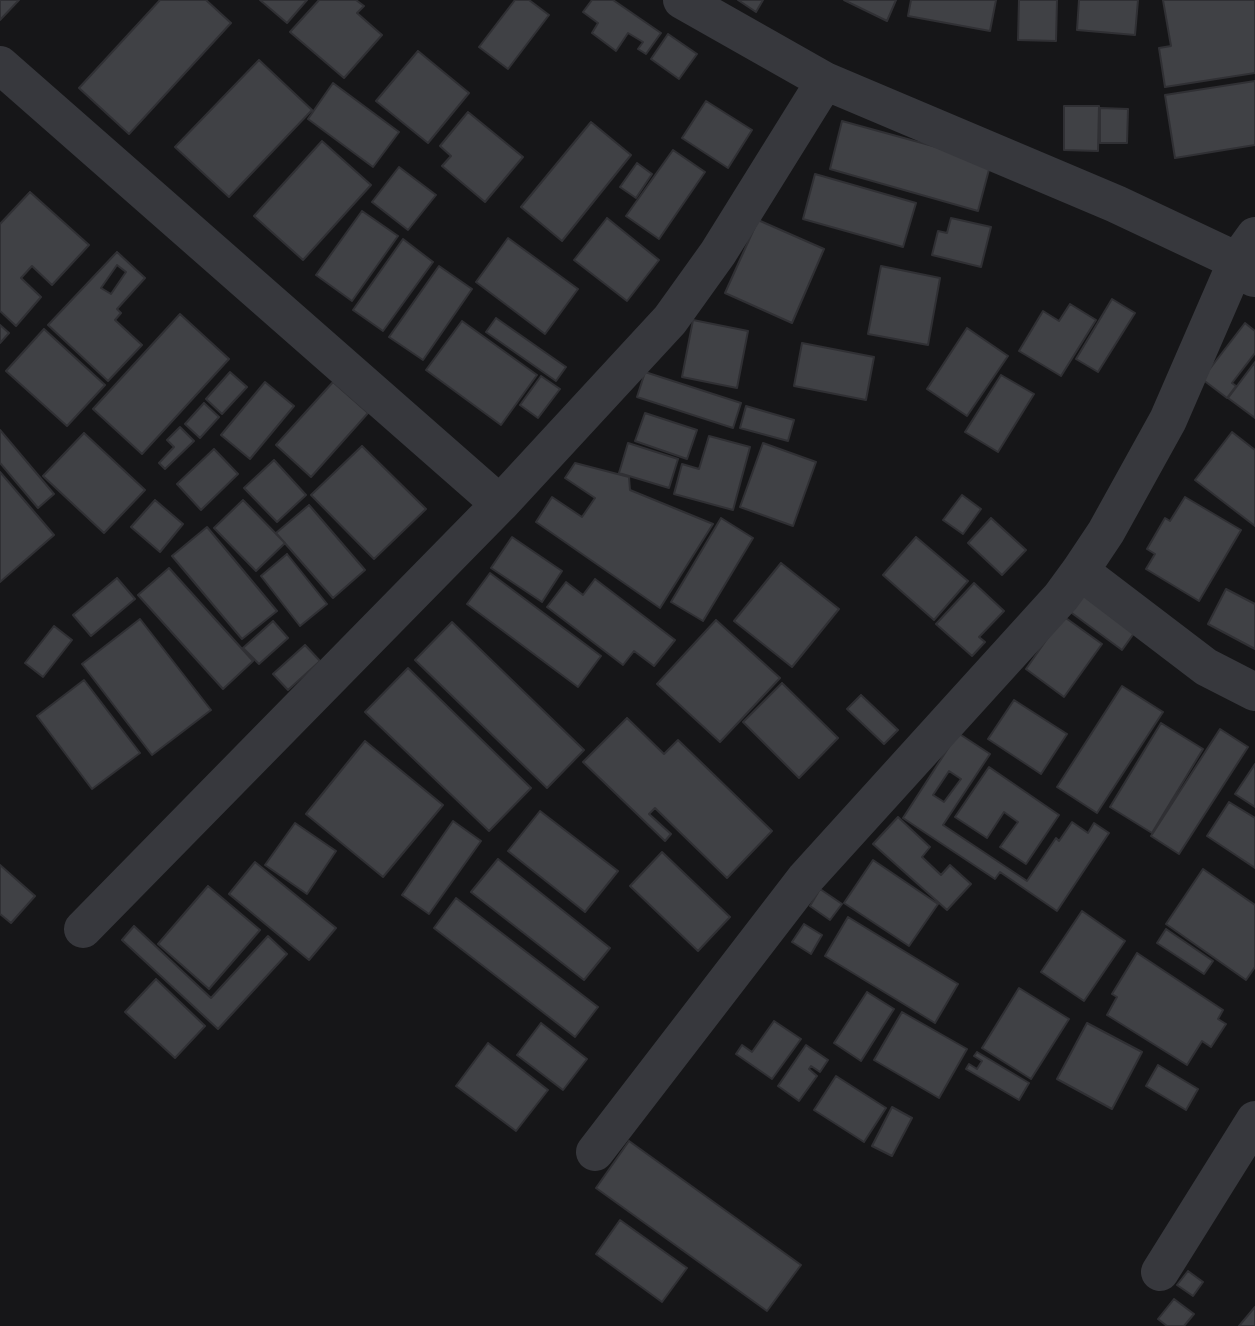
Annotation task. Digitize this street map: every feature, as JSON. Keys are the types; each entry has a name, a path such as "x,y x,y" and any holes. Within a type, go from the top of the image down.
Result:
{"street":[{"path":"595,1152 805,879 1061,597 1106,532 1168,420 1249,259 825,80 682,0"},
{"path":"0,65 500,504"},
{"path":"83,929 500,504 670,320 718,253 825,80"},
{"path":"1080,571 1206,667 1255,692"},
{"path":"1160,1272 1255,1121"}],"building":[{"path":"0,0 19,0 0,20"},
{"path":"160,0 206,0 231,23 129,134 79,88"},
{"path":"260,0 307,0 287,23"},
{"path":"319,0 356,0 364,6 357,13 382,35 344,78 290,32"},
{"path":"515,0 529,0 549,15 508,69 479,47"},
{"path":"592,0 613,0 661,33 646,54 638,49 643,42 628,33 616,51 592,33 598,23 583,12"},
{"path":"738,0 763,0 756,12"},
{"path":"844,0 896,0 887,21"},
{"path":"911,0 996,0 990,31 908,16"},
{"path":"1019,0 1057,0 1056,41 1018,40"},
{"path":"1079,0 1138,0 1135,35 1077,30"},
{"path":"1163,0 1255,0 1255,73 1165,87 1159,48 1171,46"},
{"path":"668,34 697,54 679,79 651,59"},
{"path":"418,51 469,93 428,143 376,101"},
{"path":"259,60 312,110 229,197 175,147"},
{"path":"1255,81 1255,145 1175,158 1165,95"},
{"path":"333,83 399,132 373,167 308,119"},
{"path":"706,101 752,130 728,168 682,138"},
{"path":"1064,106 1099,106 1098,151 1064,150"},
{"path":"1100,108 1128,109 1127,143 1100,143"},
{"path":"468,112 523,157 485,202 442,166 451,156 440,146"},
{"path":"842,121 991,162 978,211 830,169"},
{"path":"591,122 631,155 562,241 521,207"},
{"path":"322,141 371,185 303,260 254,216"},
{"path":"673,150 705,172 659,239 626,216"},
{"path":"637,163 652,174 636,198 620,187"},
{"path":"399,167 436,195 408,230 372,202"},
{"path":"815,174 916,203 903,247 803,219"},
{"path":"30,192 89,245 52,285 32,266 21,278 41,297 16,326 0,311 0,224"},
{"path":"362,211 398,236 352,301 316,275"},
{"path":"607,218 659,260 627,301 574,260"},
{"path":"951,218 991,227 981,267 932,255 938,231 947,233"},
{"path":"758,220 824,249 792,323 725,293"},
{"path":"508,238 578,289 545,334 476,282"},
{"path":"403,239 433,262 383,331 353,310"},
{"path":"117,252 145,278 117,309 121,313 115,320 142,345 108,381 48,325","holes":["117,265 126,272 111,294 101,288"]},
{"path":"439,266 472,289 423,360 389,337"},
{"path":"881,266 940,278 928,345 868,334"},
{"path":"1112,299 1135,313 1098,372 1076,359"},
{"path":"1070,304 1096,320 1061,376 1019,351 1043,311 1059,321"},
{"path":"180,314 229,359 142,454 93,409"},
{"path":"496,318 566,367 556,381 486,332"},
{"path":"693,320 748,331 737,388 682,377"},
{"path":"462,321 537,375 501,425 426,370"},
{"path":"1245,323 1255,331 1255,353 1232,383 1236,386 1227,398 1202,379"},
{"path":"0,325 9,333 0,343"},
{"path":"967,328 1008,356 967,416 927,389"},
{"path":"44,329 105,385 67,426 6,371"},
{"path":"802,343 874,357 866,400 794,386"},
{"path":"1255,362 1255,418 1228,398"},
{"path":"230,372 247,387 222,414 206,399"},
{"path":"645,372 741,403 733,428 637,397"},
{"path":"1001,375 1034,394 998,452 965,432"},
{"path":"541,376 560,389 538,418 520,405"},
{"path":"265,382 294,406 250,459 221,435"},
{"path":"333,382 368,413 311,477 276,445"},
{"path":"204,403 219,417 200,438 185,424"},
{"path":"746,406 794,420 788,441 740,428"},
{"path":"645,413 697,430 687,459 635,441"},
{"path":"180,427 194,441 165,469 159,463 174,447 167,440"},
{"path":"0,430 54,494 38,508 0,463"},
{"path":"1232,432 1255,450 1255,526 1195,480"},
{"path":"84,433 145,490 104,533 43,476"},
{"path":"709,436 750,447 733,510 674,494 682,464 699,469"},
{"path":"628,443 678,459 669,488 619,473"},
{"path":"763,443 816,462 793,526 740,507"},
{"path":"362,446 426,509 374,559 311,495"},
{"path":"214,449 238,474 201,510 177,484"},
{"path":"274,460 306,495 277,522 244,488"},
{"path":"575,463 629,477 630,490 713,524 660,608 536,522 552,497 582,517 595,498 565,478"},
{"path":"0,472 54,535 0,582"},
{"path":"962,495 981,509 963,534 943,520"},
{"path":"1185,497 1241,530 1199,601 1146,569 1155,554 1147,549 1165,518 1170,521"},
{"path":"155,500 183,524 160,552 131,527"},
{"path":"243,500 285,543 256,571 214,528"},
{"path":"309,505 365,570 333,598 276,533"},
{"path":"721,518 753,538 703,621 671,602"},
{"path":"991,518 1026,550 1002,575 968,543"},
{"path":"207,527 277,611 242,639 172,556"},
{"path":"512,537 562,571 542,602 491,568"},
{"path":"916,537 968,581 934,620 883,575"},
{"path":"287,554 327,604 300,626 261,576"},
{"path":"781,563 839,609 792,667 734,621"},
{"path":"169,568 253,661 223,689 138,595"},
{"path":"490,573 601,656 578,687 467,604"},
{"path":"117,578 135,599 91,636 73,615"},
{"path":"595,579 675,640 654,666 634,651 623,665 547,607 566,582 583,595"},
{"path":"974,583 1004,611 979,637 985,642 972,656 936,624"},
{"path":"1076,584 1137,629 1122,650 1061,605"},
{"path":"1226,589 1255,604 1255,649 1208,624"},
{"path":"1063,616 1102,644 1064,697 1026,669"},
{"path":"140,619 211,710 152,755 82,664"},
{"path":"716,620 780,678 720,742 657,684"},
{"path":"273,621 288,638 259,664 243,648"},
{"path":"452,622 584,750 547,788 415,660"},
{"path":"54,626 72,640 43,677 25,663"},
{"path":"305,645 320,661 288,690 273,674"},
{"path":"408,668 531,788 489,831 365,712"},
{"path":"84,680 140,753 92,789 37,716"},
{"path":"782,683 838,738 799,778 743,722"},
{"path":"1122,686 1163,712 1097,813 1057,787"},
{"path":"861,695 898,730 884,744 847,709"},
{"path":"1014,700 1067,734 1041,774 988,739"},
{"path":"627,718 664,754 678,740 772,831 727,878 655,808 649,814 671,834 665,841 583,762"},
{"path":"1161,723 1203,749 1152,833 1110,807"},
{"path":"1220,729 1248,747 1179,854 1151,836"},
{"path":"958,733 990,754 943,825 1027,881 1056,838 1059,841 1072,822 1088,833 1094,823 1109,833 1057,911 1000,872 995,879 903,818","holes":["949,771 961,779 944,802 933,795"]},
{"path":"365,741 443,805 383,877 306,814"},
{"path":"1255,764 1255,807 1235,794"},
{"path":"989,767 1059,815 1026,864 1000,847 1018,822 1004,812 987,838 955,817"},
{"path":"1229,802 1255,818 1255,868 1207,836"},
{"path":"540,811 618,871 585,912 508,851"},
{"path":"898,817 930,847 922,857 941,875 950,865 971,884 947,910 873,844"},
{"path":"453,821 481,841 429,914 402,895"},
{"path":"295,823 336,851 307,894 265,865"},
{"path":"662,852 730,917 698,951 630,886"},
{"path":"498,859 610,948 584,980 471,892"},
{"path":"873,860 938,904 909,946 844,903"},
{"path":"255,862 336,928 309,960 229,894"},
{"path":"0,865 35,896 11,923 0,914"},
{"path":"1203,869 1255,905 1255,967 1246,980 1166,924"},
{"path":"208,886 260,930 209,989 158,944"},
{"path":"820,889 842,904 830,920 810,906"},
{"path":"456,898 598,1007 575,1037 434,928"},
{"path":"1082,911 1125,941 1084,1001 1041,972"},
{"path":"848,917 958,984 935,1023 825,956"},
{"path":"804,924 822,935 811,954 792,942"},
{"path":"134,926 211,998 268,936 287,954 218,1029 122,940"},
{"path":"1166,929 1213,961 1204,974 1157,943"},
{"path":"1137,953 1223,1010 1218,1019 1226,1024 1211,1047 1202,1041 1187,1065 1107,1015 1117,997 1112,994"},
{"path":"156,979 205,1026 175,1058 125,1012"},
{"path":"1019,988 1069,1019 1031,1079 982,1048"},
{"path":"867,992 894,1009 861,1061 834,1043"},
{"path":"902,1012 967,1049 939,1098 874,1060"},
{"path":"774,1021 801,1039 772,1079 736,1054 742,1045 752,1052"},
{"path":"541,1023 587,1059 563,1090 517,1055"},
{"path":"1087,1023 1142,1052 1112,1109 1057,1079"},
{"path":"488,1043 548,1090 516,1131 456,1086"},
{"path":"806,1045 828,1060 820,1072 811,1066 809,1069 817,1076 799,1101 778,1086"},
{"path":"977,1052 1029,1083 1019,1100 966,1069 969,1064 977,1069 982,1061 974,1056"},
{"path":"1158,1065 1198,1089 1186,1110 1146,1086"},
{"path":"836,1076 886,1108 864,1142 814,1110"},
{"path":"892,1107 912,1118 892,1156 872,1146"},
{"path":"629,1141 801,1265 767,1311 596,1188"},
{"path":"620,1220 687,1268 662,1302 596,1254"},
{"path":"1188,1271 1203,1282 1193,1296 1177,1285"},
{"path":"1174,1299 1194,1314 1184,1326 1167,1326 1158,1319"},
{"path":"1255,1307 1255,1326 1239,1326"}]}
